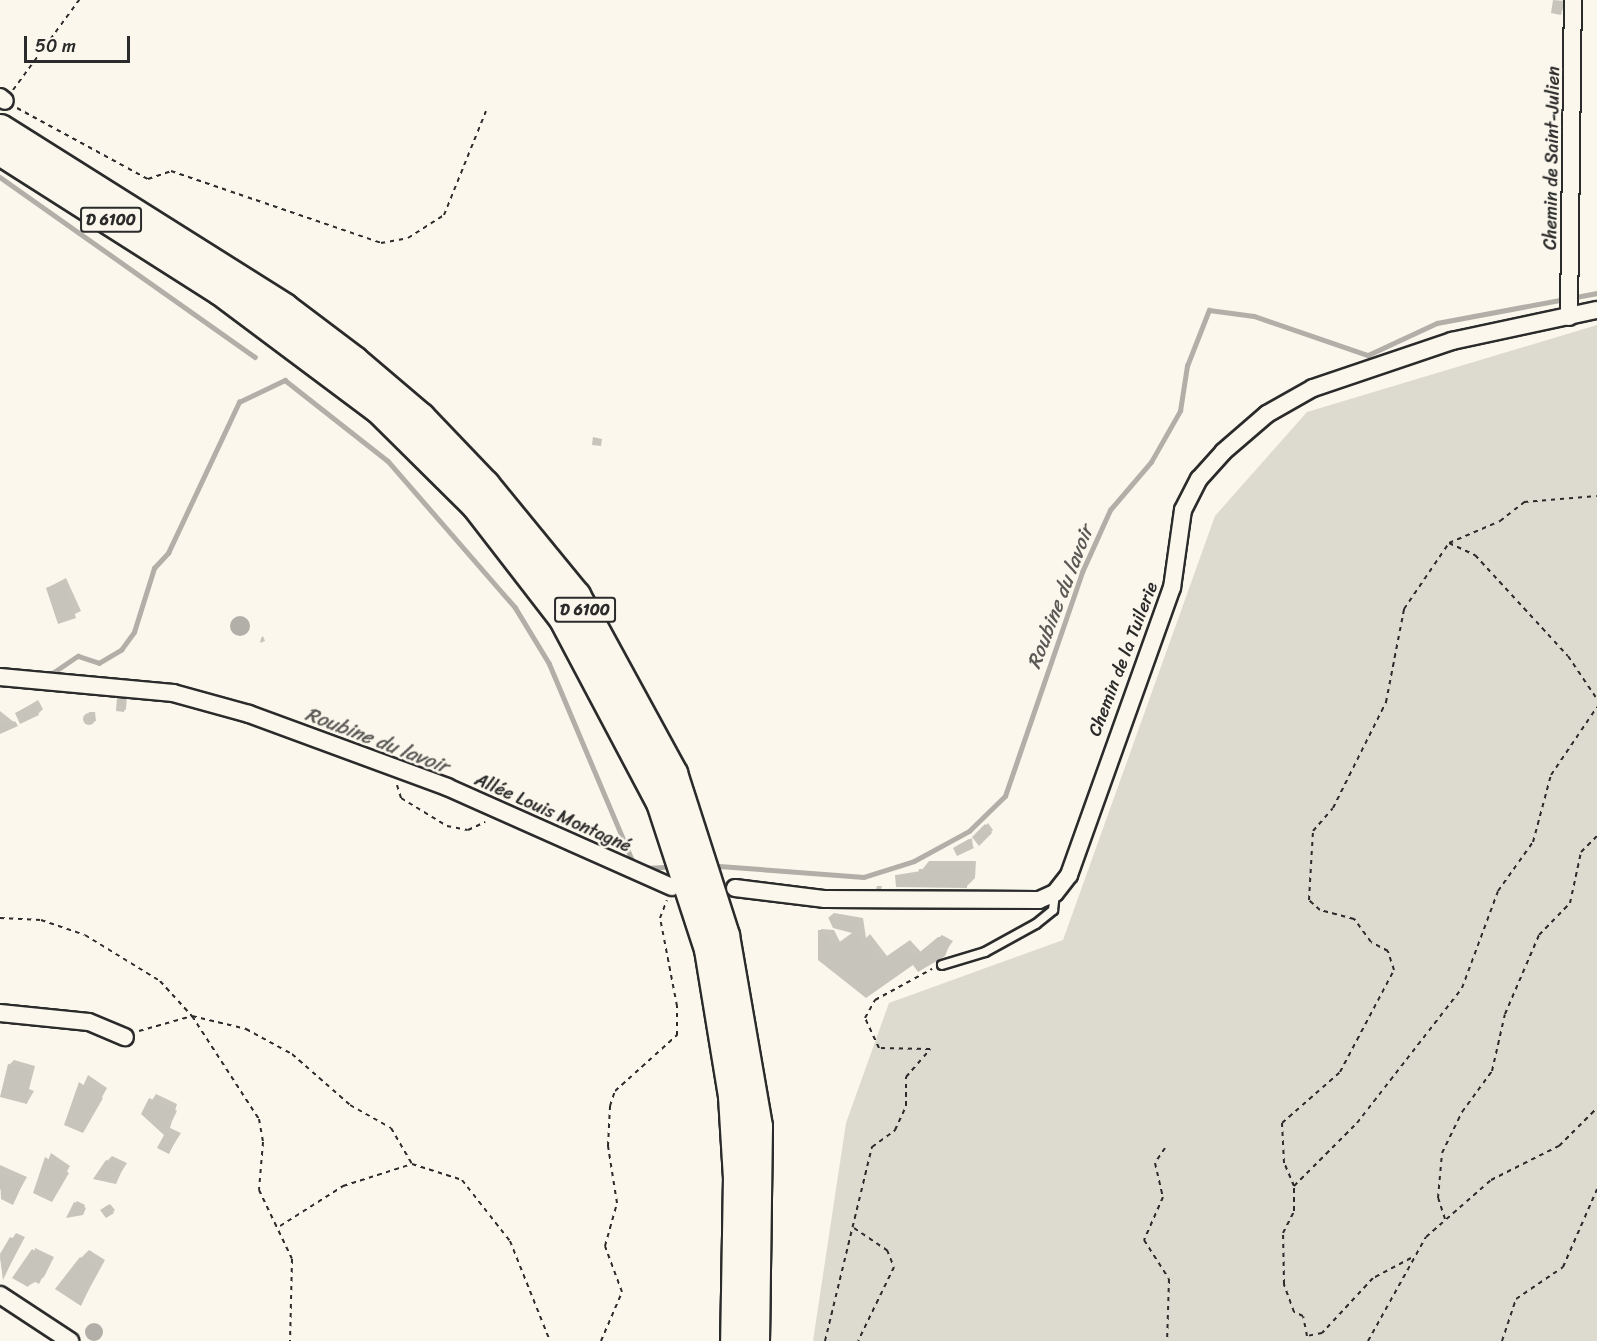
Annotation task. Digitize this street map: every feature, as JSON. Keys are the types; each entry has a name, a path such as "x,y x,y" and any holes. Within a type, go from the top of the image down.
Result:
{"main road":[{"name":"D 6100","path":"0,128 284,307 354,360 421,417 485,483 576,595 673,773 725,935 758,1126 755,1341"},
{"name":"D 6100","path":"0,152 269,324 378,409 475,505 569,629 660,802 708,949 732,1096 737,1188 734,1341"}],"street":[{"name":"Chemin de Saint-Julien","path":"1569,313 1573,0"},
{"name":"Chemin de la Tuilerie","path":"1055,893 1069,875 1172,588 1183,510 1223,452 1267,414 1313,388 1452,341 1569,313 1597,310"},
{"name":"Allée Louis Montagné","path":"0,677 173,693 399,768 497,808 672,887"},
{"path":"735,888 825,899 1039,900 1055,893"},
{"path":"0,1013 89,1022 126,1037"},
{"path":"0,1295 64,1339"}],"lane":[{"path":"942,965 984,952 1036,924 1053,910 1055,893"}],"path":[{"path":"79,0 3,99 148,179 171,171 381,243 408,238 444,215 486,111"},
{"path":"1311,1338 1284,1284 1283,1233 1294,1211 1294,1186 1284,1163 1282,1124 1340,1072 1394,970 1388,951 1371,942 1354,919 1320,910 1309,900 1313,831 1334,808 1386,702 1404,609 1449,543 1500,521 1524,502 1597,496"},
{"path":"1449,543 1475,555 1568,656 1597,699"},
{"path":"1294,1186 1357,1123 1462,988 1498,891 1533,842 1551,775 1597,707"},
{"path":"399,768 401,798 447,826 468,830 497,808"},
{"path":"1445,1219 1438,1198 1442,1153 1462,1112 1492,1071 1505,1014 1539,935 1570,903 1581,852 1597,836"},
{"path":"601,1341 622,1292 605,1246 617,1203 608,1146 610,1106 615,1091 676,1035 677,1006 660,918 672,887"},
{"path":"0,918 40,920 127,956 192,1016 259,1119 263,1142 259,1190 279,1226 292,1258 290,1341"},
{"path":"825,1341 872,1147 895,1130 906,1106 906,1077 930,1049 879,1048 865,1018 875,1000 942,965"},
{"path":"126,1037 192,1016 246,1029 292,1054 350,1104 392,1128 412,1164"},
{"path":"1368,1341 1411,1258 1445,1219 1491,1180 1559,1146 1597,1108"},
{"path":"1165,1148 1155,1162 1163,1197 1144,1240 1169,1279 1167,1341"},
{"path":"279,1226 343,1186 412,1164 462,1180 510,1241 550,1341"},
{"path":"1502,1341 1516,1299 1563,1267 1597,1188"},
{"path":"854,1228 887,1250 894,1267 858,1341"},
{"path":"1308,1341 1358,1301 1373,1278 1411,1258"}],"shaded area":[{"path":"1597,325 1597,1341 813,1341 846,1123 889,1003 1063,940 1215,516 1307,412"},
{"path":"240,616 247,619 250,626 247,633 240,636 233,633 230,626 233,619"},
{"path":"94,1323 100,1326 103,1332 100,1338 94,1341 88,1338 85,1332 88,1326"}],"building":[{"path":"1553,0 1565,1 1561,15 1551,13"},
{"path":"593,437 602,439 601,446 592,445"},
{"path":"64,581 76,618 58,624 46,588"},
{"path":"117,697 126,697 124,712 116,711"},
{"path":"33,704 39,715 20,724 15,713"},
{"path":"91,713 95,719 91,725 87,725 83,717"},
{"path":"0,720 7,725 15,721 18,726 0,734"},
{"path":"985,824 992,833 979,846 972,837"},
{"path":"969,839 974,848 957,856 953,848"},
{"path":"919,869 968,869 967,888 896,887 895,875 918,875"},
{"path":"828,917 858,922 855,935 879,963 901,947 914,957 938,937 947,938 949,946 945,956 918,972 913,965 866,998 818,960 818,930 824,930 830,949 852,933 833,928"},
{"path":"8,1064 31,1070 27,1104 0,1097"},
{"path":"79,1082 103,1098 83,1133 64,1125"},
{"path":"149,1098 177,1111 166,1133 177,1138 169,1154 157,1148 164,1135 141,1114"},
{"path":"45,1157 69,1173 52,1202 33,1193"},
{"path":"106,1160 123,1168 116,1184 93,1179"},
{"path":"0,1172 23,1183 13,1205 1,1199"},
{"path":"74,1202 86,1208 83,1215 66,1218"},
{"path":"108,1205 114,1213 106,1218 100,1210"},
{"path":"10,1237 21,1242 3,1280 0,1254"},
{"path":"32,1249 50,1262 39,1284 32,1280 28,1287 12,1278"},
{"path":"80,1257 98,1269 81,1306 55,1289"}],"waterway":[{"path":"0,177 255,357"},
{"name":"Roubine du lavoir","path":"719,866 864,877 914,861 969,831 1005,796 1082,572 1110,510 1151,462 1180,411 1187,366 1209,310 1254,316 1368,355 1437,323 1597,293"},
{"path":"48,676 78,656 99,663 121,650 134,632 154,568 168,553 239,402 285,380 388,461 515,607 549,663 634,864"},
{"name":"Roubine du lavoir","path":"320,732 380,754"},
{"name":"Roubine du lavoir","path":"644,868 665,867"}]}
